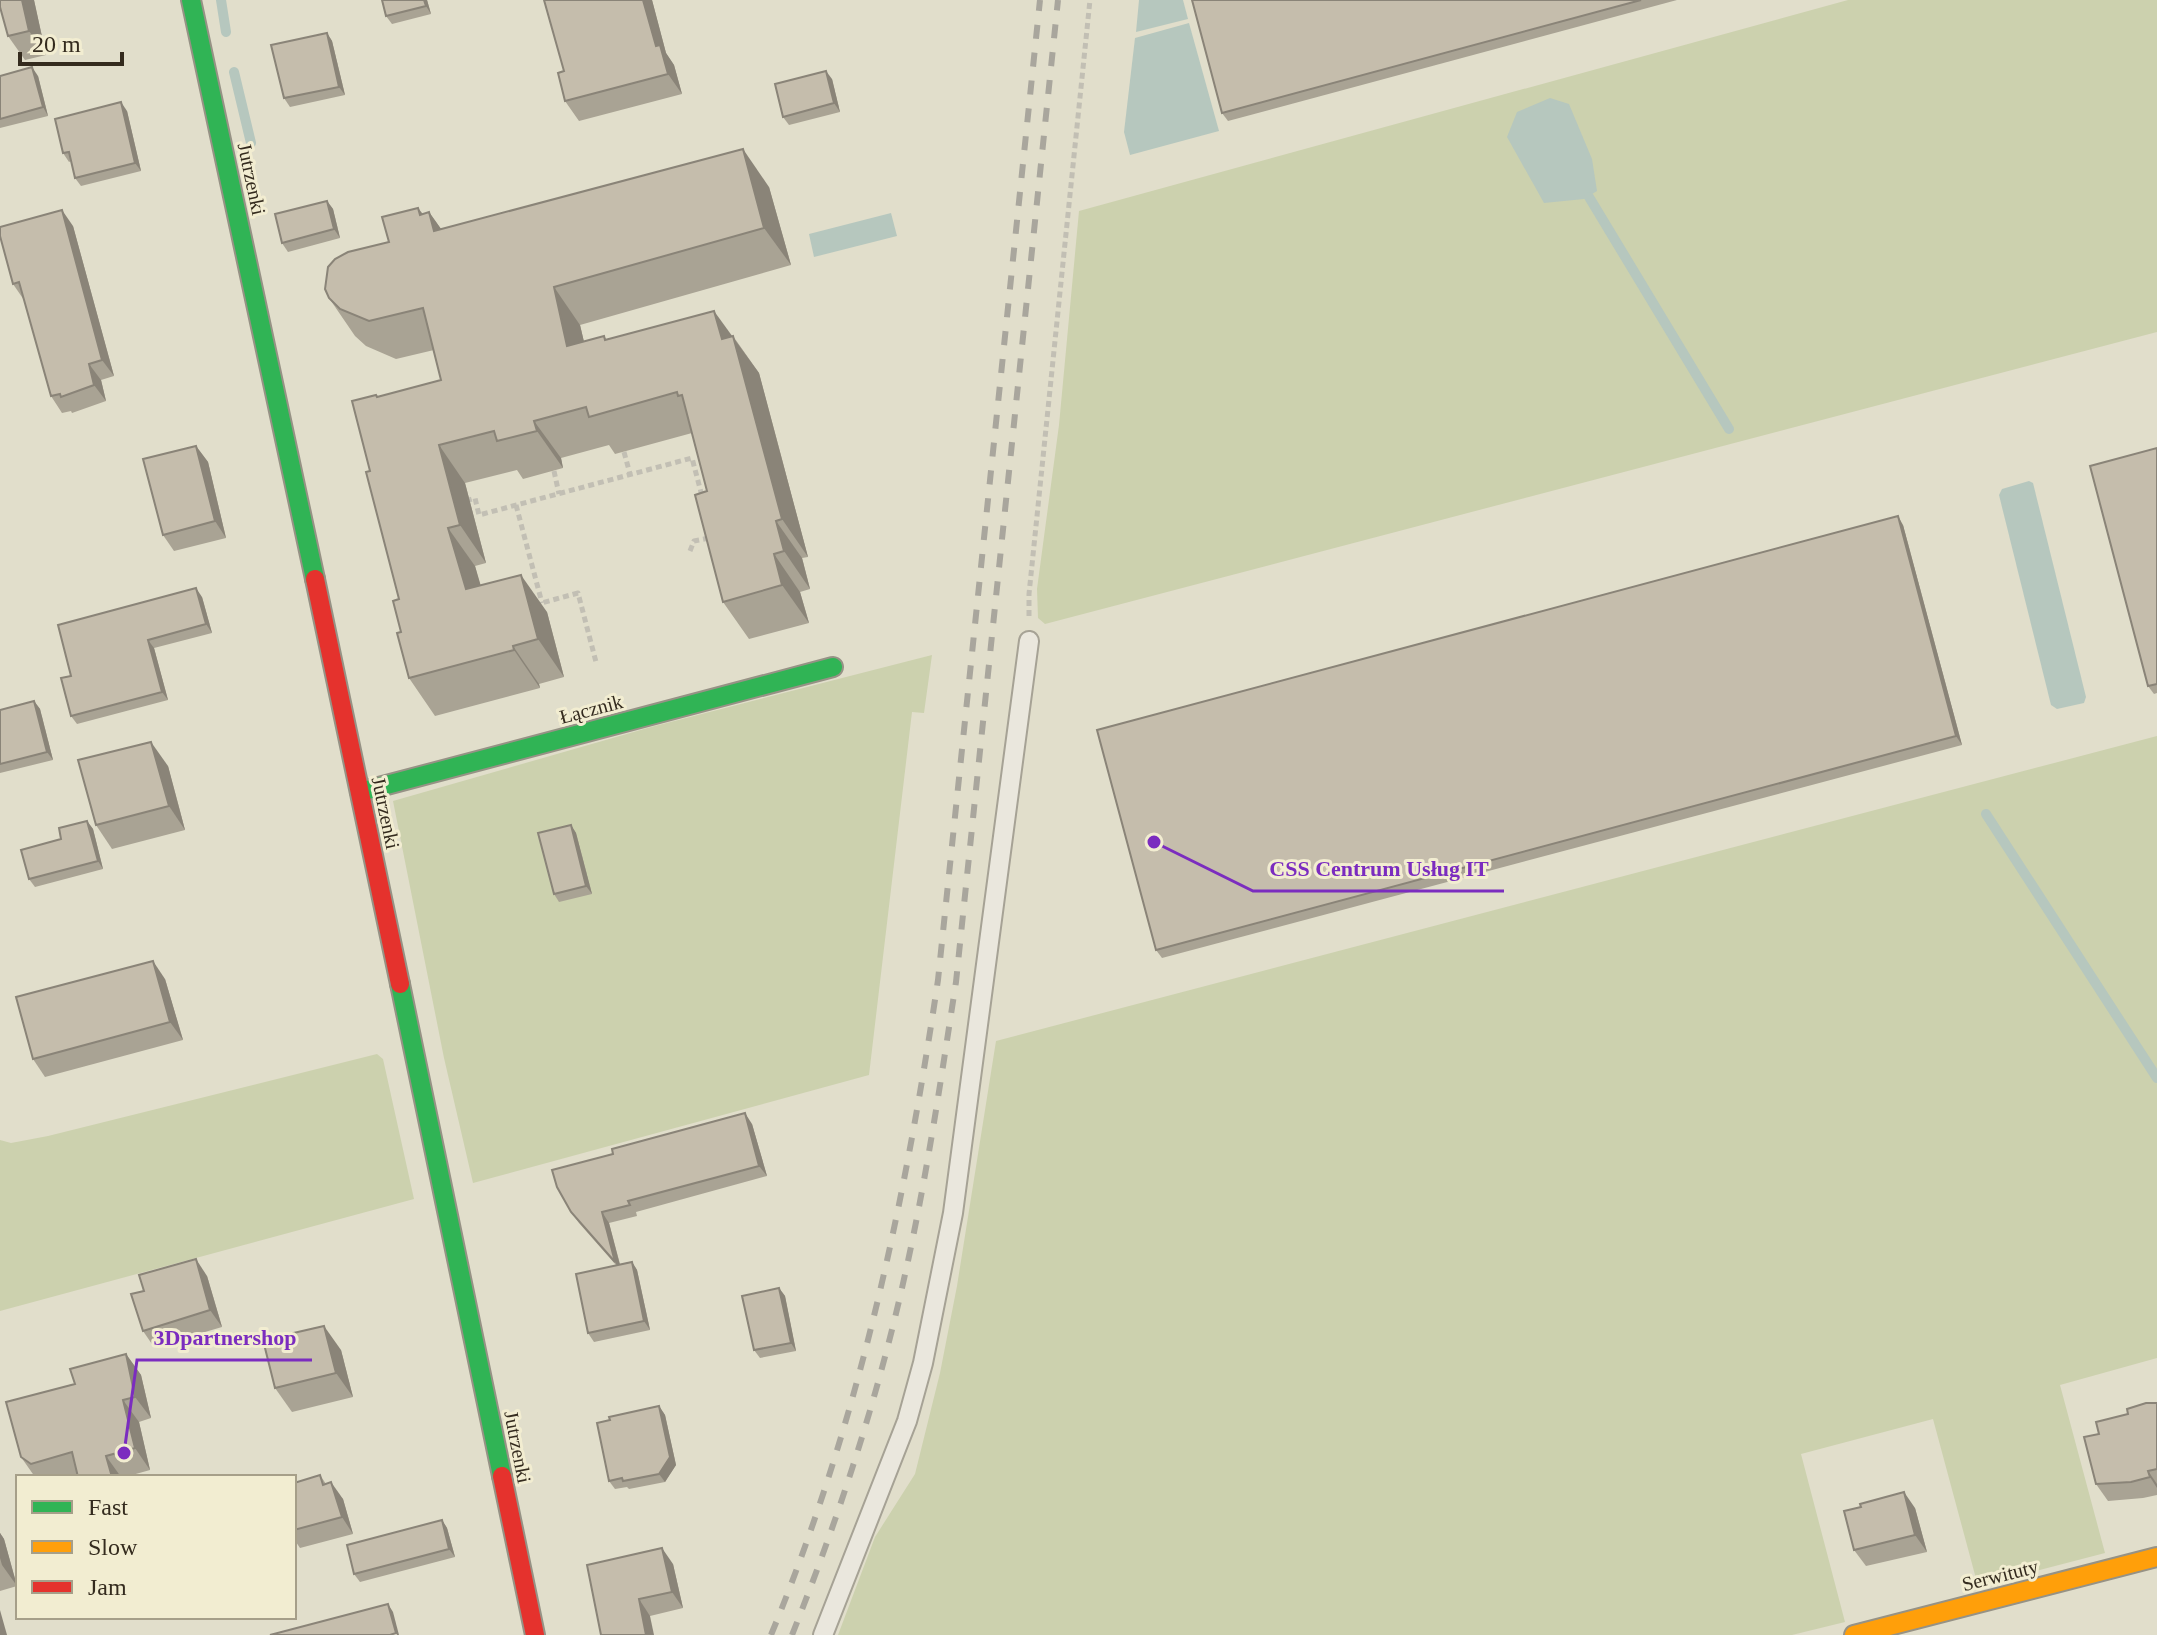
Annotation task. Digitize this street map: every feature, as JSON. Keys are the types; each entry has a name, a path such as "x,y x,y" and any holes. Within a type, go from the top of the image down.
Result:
{"street":[{"name":"Jutrzenki","path":"191,0 535,1635"},
{"name":"Łącznik","path":"360,792 833,667"},
{"name":"Serwituty","path":"1854,1635 2157,1557"}],"lane":[{"path":"823,1635 907,1421 923,1363 953,1213 1029,641"}],"path":[{"path":"1029,641 1029,594 1090,0"},
{"path":"624,452 630,474"},
{"path":"461,502 475,498 479,515 692,458 703,498"},
{"path":"554,471 559,494"},
{"path":"516,505 542,603"},
{"path":"690,551 694,541 713,537"},
{"path":"528,607 578,593 596,662"}],"green space":[{"path":"1848,0 2157,0 2157,332 1045,624 1038,618 1037,589 1059,425 1079,211"},
{"path":"932,655 924,713 912,712 869,1075 473,1183 444,1058 393,801 651,727"},
{"path":"2157,736 2157,1358 2060,1385 2105,1553 1978,1586 1933,1419 1801,1454 1845,1622 1792,1635 838,1635 875,1537 915,1474 957,1286 996,1041"},
{"path":"377,1054 383,1059 414,1199 0,1311 0,1140 11,1143 48,1136"}],"shaded area":[{"path":"1139,0 1183,0 1188,19 1136,32"},
{"path":"1189,23 1219,131 1130,155 1124,132 1135,38"},
{"path":"1550,98 1569,104 1592,159 1597,191 1584,199 1544,203 1507,137 1517,112"},
{"path":"891,213 897,236 814,257 809,234"},
{"path":"2029,481 2033,483 2086,697 2084,703 2057,709 2051,705 1999,495 2002,489"}],"building":[{"path":"0,0 22,0 29,31 8,36"},
{"path":"382,0 424,0 426,6 386,16"},
{"path":"544,0 643,0 656,46 660,45 668,74 565,101 558,73 564,71"},
{"path":"1192,0 1641,0 1222,113"},
{"path":"327,33 339,87 284,98 271,45"},
{"path":"32,67 43,107 0,119 0,76"},
{"path":"826,71 834,103 783,117 775,84"},
{"path":"121,102 135,163 75,178 69,152 63,153 55,119"},
{"path":"743,149 764,228 554,287 567,346 604,336 605,340 714,311 722,339 733,336 782,519 776,521 784,551 774,554 782,585 723,602 695,495 707,491 682,395 678,396 677,392 589,417 586,407 534,421 537,431 497,441 494,431 439,445 460,525 448,528 466,589 521,575 538,639 513,646 514,650 409,678 397,633 401,632 393,601 399,599 366,472 370,471 352,401 441,380 423,308 369,321 340,309 325,289 328,267 348,252 389,242 382,217 418,208 420,215 429,212 434,231"},
{"path":"327,201 334,229 282,243 275,214"},
{"path":"62,210 102,360 89,364 94,385 61,397 60,394 51,396 19,282 13,284 0,227"},
{"path":"196,446 215,521 163,535 143,459"},
{"path":"2157,448 2157,684 2148,686 2090,466"},
{"path":"1898,516 1956,736 1156,950 1097,730"},
{"path":"196,588 206,624 148,640 162,692 71,716 61,678 71,676 58,625"},
{"path":"34,701 47,752 0,764 0,710"},
{"path":"151,742 169,806 96,825 78,760"},
{"path":"87,821 98,861 29,879 21,850 61,839 59,828"},
{"path":"571,825 586,886 554,894 538,833"},
{"path":"153,961 170,1022 33,1059 16,997"},
{"path":"745,1113 759,1166 628,1201 630,1205 602,1212 615,1262 571,1212 557,1187 552,1170 613,1154 612,1149"},
{"path":"196,1259 210,1310 143,1331 131,1294 144,1291 139,1275"},
{"path":"632,1262 644,1321 588,1333 576,1274"},
{"path":"779,1288 791,1343 754,1350 742,1296"},
{"path":"324,1326 336,1373 275,1388 263,1340"},
{"path":"126,1354 135,1397 123,1400 135,1448 106,1456 111,1475 78,1475 72,1452 31,1464 21,1457 6,1402 75,1384 70,1369"},
{"path":"2157,1403 2157,1469 2148,1471 2150,1477 2131,1482 2096,1484 2084,1437 2099,1434 2096,1422 2128,1414 2127,1409"},
{"path":"659,1406 670,1457 659,1474 609,1481 597,1423 610,1420 609,1417"},
{"path":"320,1475 323,1485 331,1482 342,1517 296,1529 296,1482"},
{"path":"1904,1492 1915,1535 1854,1550 1844,1511"},
{"path":"442,1520 449,1549 354,1574 347,1545"},
{"path":"662,1548 672,1592 639,1599 646,1635 601,1635 587,1565"},
{"path":"388,1604 396,1633 390,1635 270,1635"}],"waterway":[{"path":"221,0 226,32"},
{"path":"234,72 251,143"},
{"path":"1589,197 1729,429"},
{"path":"1986,814 2157,1078"}],"railway":[{"path":"771,1635 802,1555 854,1394 893,1231 925,1065 938,980 1040,0"},
{"path":"792,1635 842,1500 883,1363 914,1234 939,1091 956,982 1058,0"}],"traffic: fast":[{"path":"191,0 315,579"},
{"path":"360,792 833,667"},
{"path":"400,984 502,1476"}],"traffic: slow":[{"path":"1854,1635 2157,1557"}],"traffic: jam":[{"path":"315,579 400,984"},
{"path":"502,1476 535,1635"}],"place":[{"name":"CSS Centrum Usług IT","path":"1154,842"},
{"name":"3Dpartnershop","path":"124,1453"}]}
